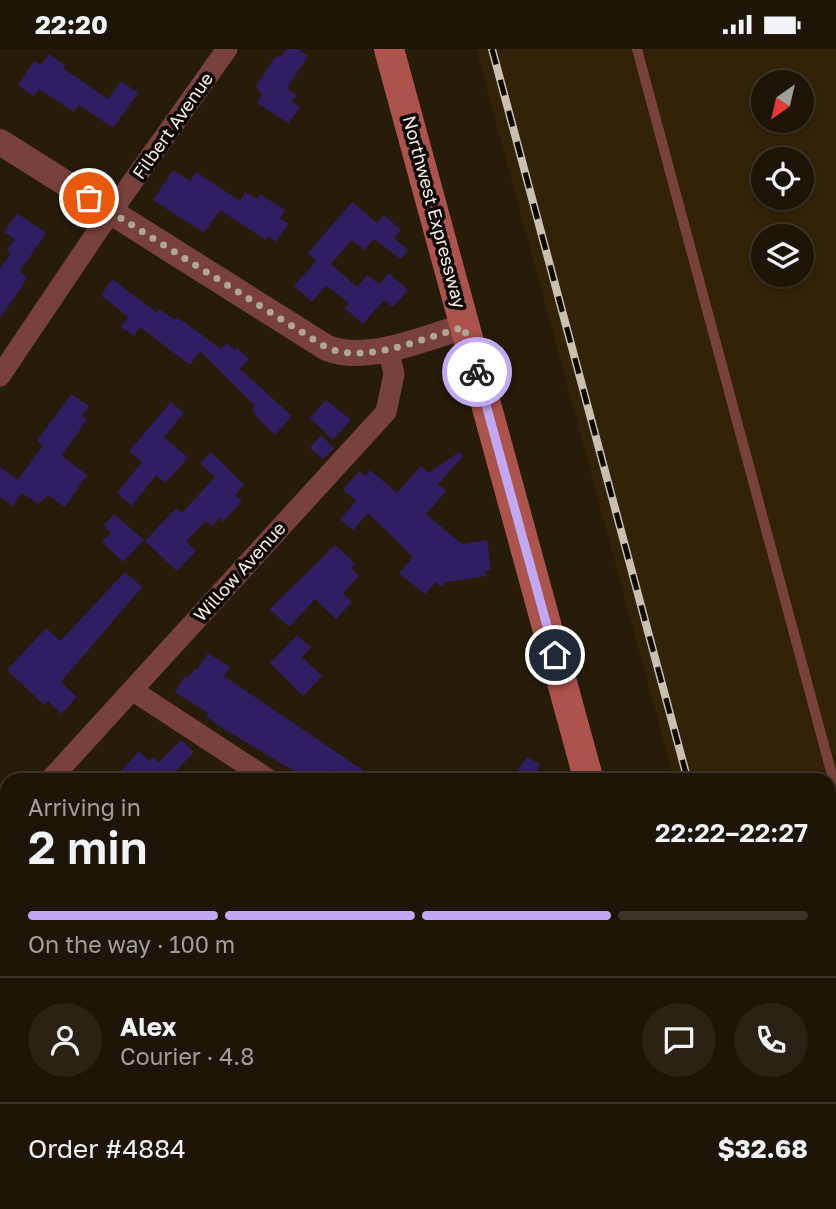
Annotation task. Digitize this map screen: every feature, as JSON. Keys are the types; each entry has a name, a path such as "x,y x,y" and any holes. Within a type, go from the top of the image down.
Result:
{"main road":[{"name":"Northwest Expressway","path":"390,49 587,773"}],"street":[{"name":"Filbert Avenue","path":"0,376 227,49"},
{"path":"0,142 327,348 359,354 464,327"},
{"name":"Willow Avenue","path":"56,773 386,412 394,374 388,347"},
{"path":"132,690 259,773"}],"lane":[{"path":"637,49 831,773"}],"shaded area":[{"path":"476,49 836,49 836,773 672,773"}],"building":[{"path":"287,49 298,49 308,56 287,88 297,95 292,101 300,108 288,123 257,103 262,95 256,86 275,57 281,56"},
{"path":"49,54 65,65 63,68 108,99 121,81 138,93 113,128 79,105 74,112 39,89 34,96 18,85 34,61 41,65"},
{"path":"173,170 190,181 196,172 240,201 245,192 257,199 260,194 285,210 280,218 288,224 276,242 268,236 266,240 220,210 204,233 153,200"},
{"path":"352,202 377,223 384,215 401,230 394,238 408,250 401,259 374,239 364,250 352,240 331,264 357,287 367,275 379,284 389,273 408,290 393,307 384,300 363,324 345,308 349,303 326,286 312,302 294,286 316,261 308,253"},
{"path":"17,213 46,233 20,271 27,277 0,318 0,268 11,253 7,250 15,239 4,232"},
{"path":"112,279 157,313 159,309 175,320 177,317 221,349 227,343 235,350 237,348 249,359 240,369 292,416 275,435 257,417 252,409 255,406 200,351 190,365 140,327 134,336 121,327 128,317 101,295"},
{"path":"71,394 89,406 82,416 87,419 62,456 87,475 65,507 48,495 38,504 22,493 13,506 0,497 0,467 18,480 43,445 37,441"},
{"path":"326,400 351,420 333,440 310,418"},
{"path":"171,402 184,413 164,437 188,458 165,483 156,475 132,506 117,493 142,462 129,451"},
{"path":"321,435 334,448 323,459 310,448"},
{"path":"211,452 244,485 235,495 242,501 223,522 219,518 212,526 206,521 186,541 196,551 177,571 145,541 176,508 182,513 215,477 200,463"},
{"path":"459,452 463,456 438,484 446,491 426,514 462,544 487,540 491,570 485,571 486,576 446,582 442,587 436,582 425,594 399,573 413,557 368,513 353,530 340,519 356,501 343,490 359,471 365,476 370,470 397,493 421,466 429,473"},
{"path":"114,514 144,540 123,562 102,542 111,533 104,525"},
{"path":"335,545 355,563 351,568 359,576 343,593 352,602 336,619 315,599 289,627 270,609"},
{"path":"125,572 142,587 61,682 77,697 61,714 48,701 44,705 7,670 46,628 60,641"},
{"path":"297,635 311,647 302,657 322,676 303,696 270,663"},
{"path":"208,653 230,667 224,676 367,773 335,773 331,770 329,773 297,773 219,726 206,716 208,713 175,692 185,676 188,678 195,668 197,670"},
{"path":"181,740 194,752 174,773 125,773 122,770 139,751 149,761 153,757 159,762"},
{"path":"527,757 540,764 536,773 516,773"}],"railway":[{"path":"492,49 686,773"}],"way so far":[{"path":"89,198 327,348 339,353 370,353 464,327 477,372"}],"route":[{"path":"477,372 555,655"}]}
